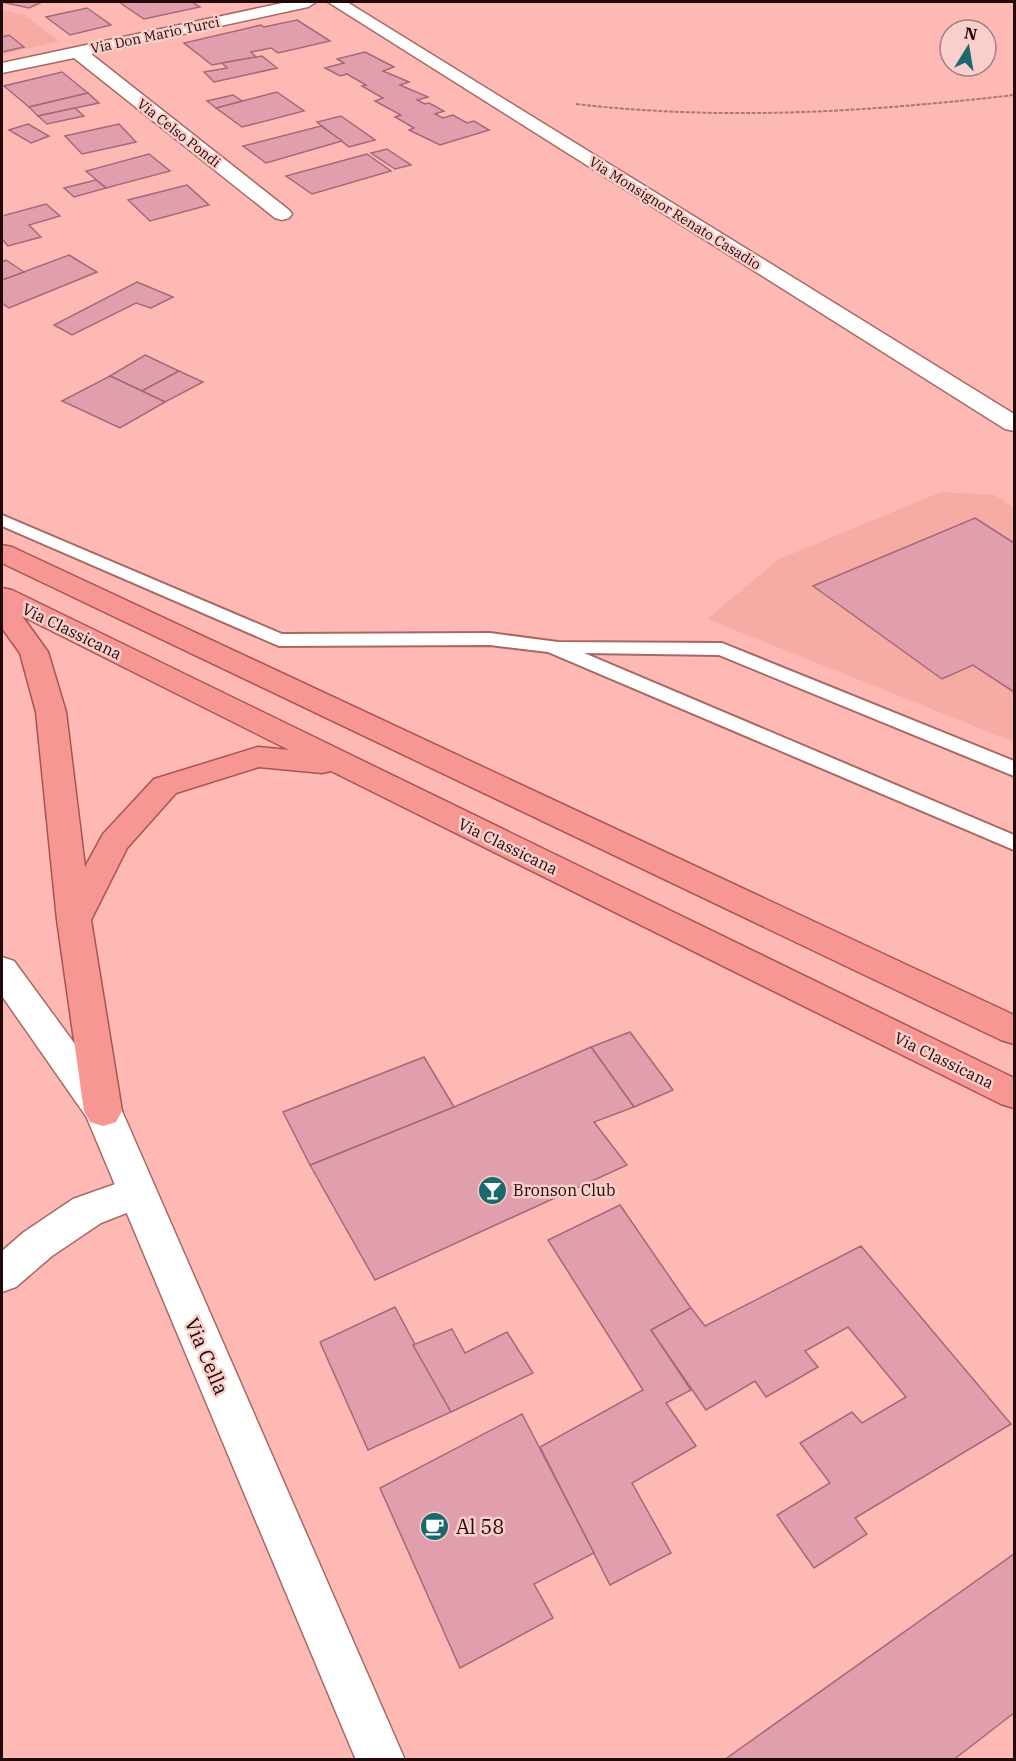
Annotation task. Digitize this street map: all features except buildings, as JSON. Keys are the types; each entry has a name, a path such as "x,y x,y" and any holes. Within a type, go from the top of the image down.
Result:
{"highway":[{"path":"2,553 1014,1030"},
{"name":"Via Classicana","path":"2,596 1014,1094"},
{"path":"2,610 34,652 51,712 74,920 103,1111"},
{"path":"74,920 114,842 165,786 258,757 342,765"}],"street":[{"name":"Via Don Mario Turci","path":"2,68 308,2"},
{"name":"Via Monsignor Renato Casadio","path":"336,2 1014,424"},
{"name":"Via Celso Pondi","path":"76,51 282,214"},
{"name":"Via Cella","path":"2,970 103,1111 381,1760"},
{"path":"2,1275 38,1244 87,1211 138,1192"}],"lane":[{"path":"2,520 279,640 490,639 552,647 722,649 1014,769"},
{"path":"552,647 1014,843"}],"path":[{"path":"567,103 621,111 723,114 933,105 1014,95"}],"shaded area":[{"path":"2,10 25,15 59,41 2,55"},
{"path":"941,492 995,495 1014,508 1014,742 707,619 779,559"}],"place":[{"name":"Bronson Club","path":"492,1190"},
{"name":"Al 58","path":"435,1526"}]}
